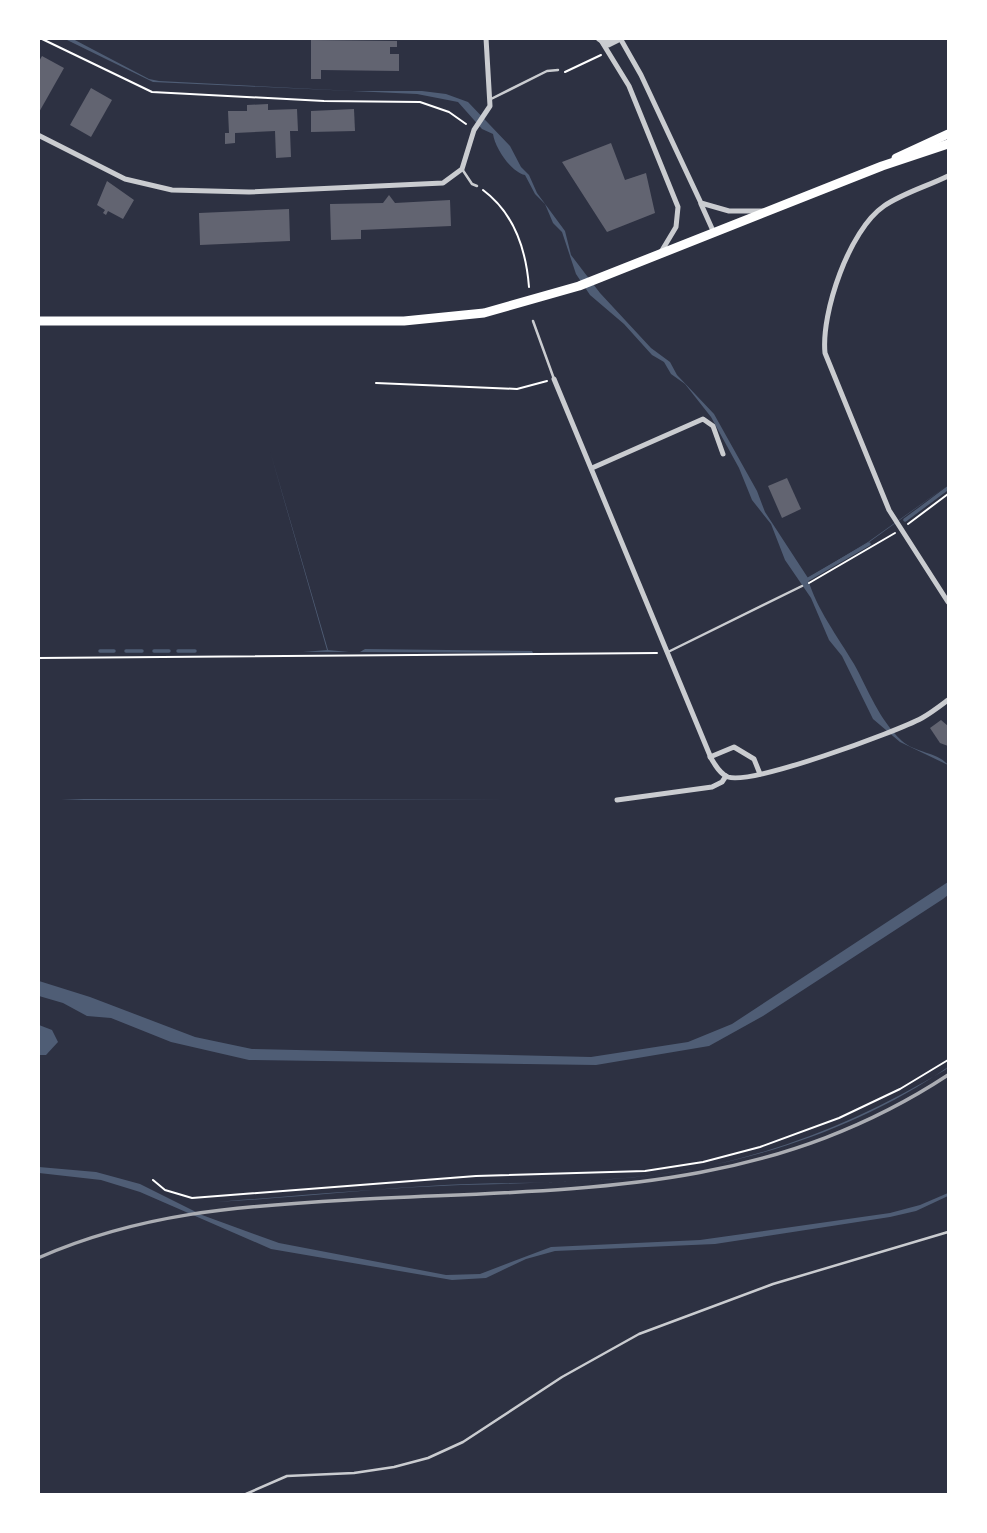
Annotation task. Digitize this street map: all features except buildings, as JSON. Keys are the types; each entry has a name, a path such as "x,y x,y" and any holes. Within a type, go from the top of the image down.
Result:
{"main road":[{"path":"882,166 948,134"},
{"path":"38,321 435,320 515,306 579,286 882,166 948,144"}],"street":[{"path":"38,135 125,179 182,190 249,192 433,184 450,180 462,169 475,128 491,99 485,60 486,38"},
{"path":"600,40 611,44 620,38 657,109 714,233"},
{"path":"600,40 629,86 678,207 676,227 660,254"},
{"path":"641,117 657,109"},
{"path":"948,176 892,201 872,216 851,252 826,314 825,353 899,529 948,602"},
{"path":"701,203 729,211 770,211"},
{"path":"554,379 710,757 726,776 738,778 760,774 880,736 923,718 948,700"},
{"path":"592,468 703,419 713,426 723,454"},
{"path":"710,757 734,747 754,759 760,774"},
{"path":"617,800 712,787 722,782 726,776"}],"lane":[{"path":"491,99 547,72 558,70"},
{"path":"462,169 472,184 477,186"},
{"path":"533,321 554,379"},
{"path":"668,652 802,586"},
{"path":"246,1494 287,1476 311,1472 354,1473 428,1458 463,1442 562,1377 639,1334 773,1284 948,1232"}],"path":[{"path":"40,38 152,92 324,101 420,102 449,112 475,128"},
{"path":"558,70 569,71 610,52"},
{"path":"477,186 488,194 517,231 526,255 529,286"},
{"path":"376,383 517,389 554,379"},
{"path":"811,581 899,529 948,494"},
{"path":"38,658 668,652"},
{"path":"153,1180 174,1193 206,1198 306,1187 436,1179 645,1171 703,1162 749,1150 839,1118 900,1089 948,1060"}],"water":[{"path":"65,39 73,39 149,79 159,81 353,91 422,91 446,94 468,102 510,146 537,193 565,231 571,255 600,293 651,348 670,362 677,375 714,414 757,491 765,512 808,578 868,542 948,485 868,543 808,579 822,612 886,723 907,745 938,757 948,765 900,742 873,719 842,656 829,640 811,598 785,560 771,524 752,500 739,468 711,417 685,384 671,374 664,362 652,355 624,324 590,295 576,274 562,232 553,223 545,204 535,194 525,175 504,159 493,134 482,129 458,102 417,94 153,82"},
{"path":"270,451 328,650 349,652 303,652 327,650"},
{"path":"365,649 532,651 533,653 360,652"},
{"path":"61,799 563,799 84,800"},
{"path":"948,882 948,895 943,899 763,1016 709,1046 596,1065 249,1060 171,1042 111,1018 87,1016 63,1003 39,996 39,981 90,997 195,1037 252,1049 591,1057 688,1042 732,1024"},
{"path":"39,1025 52,1030 58,1042 46,1055 39,1055"},
{"path":"926,1081 872,1111 831,1129 789,1145 741,1158 821,1132 872,1110"},
{"path":"39,1167 96,1172 140,1184 202,1215 279,1243 446,1275 480,1274 551,1247 700,1240 890,1213 920,1205 948,1193 948,1196 916,1211 890,1217 715,1244 555,1251 526,1259 486,1278 452,1280 271,1249 140,1192 101,1180 39,1173"},
{"path":"560,1182 461,1185 378,1190 465,1184"},
{"path":"378,1190 273,1198 216,1202 315,1194"}],"waterway":[{"path":"905,520 948,488"},
{"path":"805,581 869,544"},
{"path":"100,651 114,651"},
{"path":"126,651 142,651"},
{"path":"154,651 169,651"},
{"path":"178,651 195,651"}],"railway":[{"path":"38,1258 114,1231 190,1214 308,1202 582,1188 658,1180 732,1166 805,1145 877,1115 948,1075"}]}
